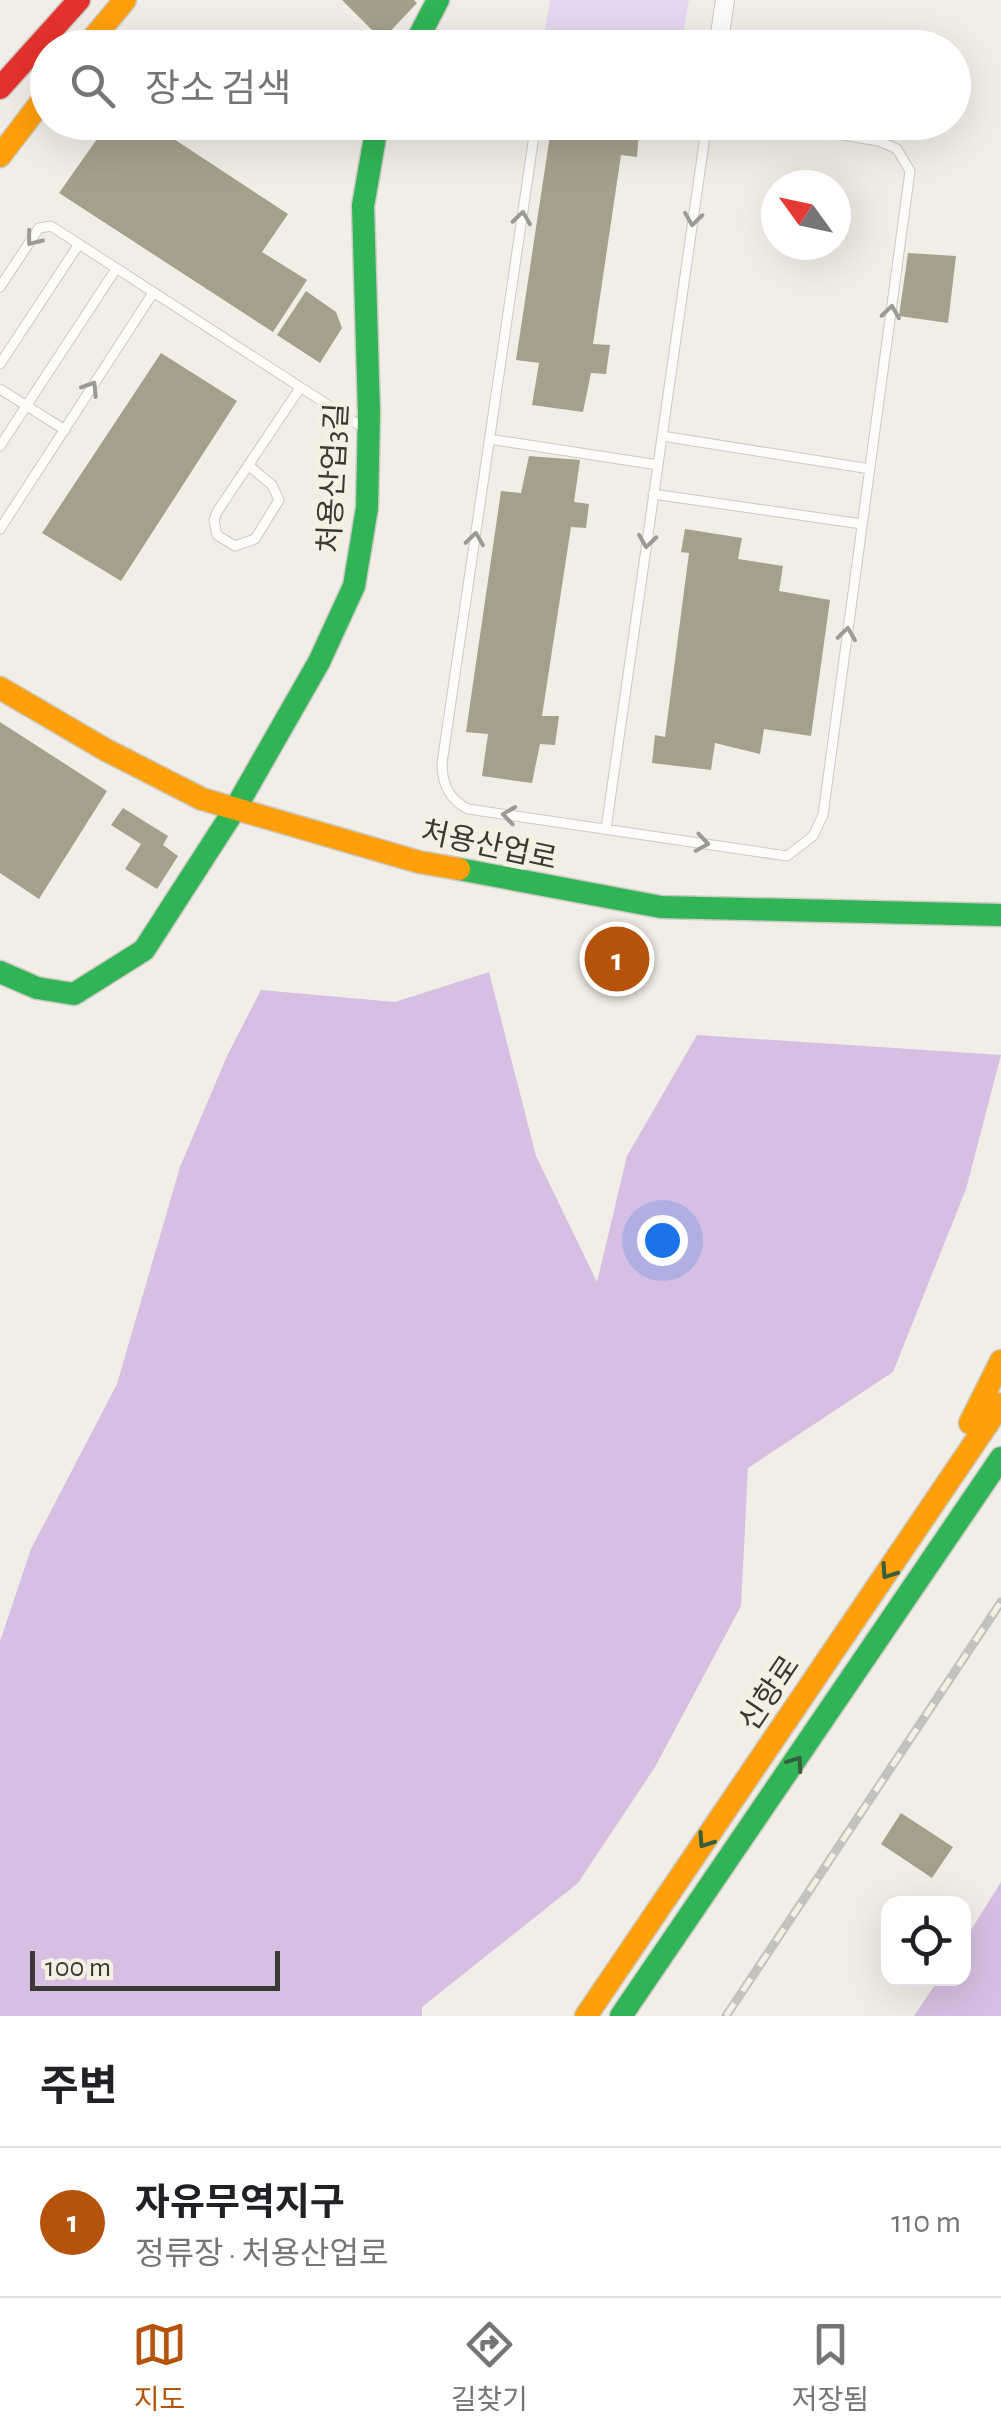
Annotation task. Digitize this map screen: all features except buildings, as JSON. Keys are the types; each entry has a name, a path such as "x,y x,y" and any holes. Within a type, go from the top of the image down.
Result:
{"main road":[{"path":"32,30 64,0"},
{"path":"53,30 80,0"},
{"path":"82,30 109,0"},
{"path":"100,30 124,0"},
{"path":"422,30 438,0"},
{"path":"0,60 30,32"},
{"path":"0,88 30,55"},
{"path":"0,120 30,88"},
{"path":"0,156 30,117"},
{"name":"처용산업3길","path":"0,972 37,988 74,994 144,950 234,808 319,662 354,586 367,508 362,206 374,140"},
{"name":"처용산업로","path":"0,688 202,799 420,862 660,907 1001,915"},
{"path":"919,1527 1001,1361"},
{"name":"신항로","path":"586,2016 1001,1404"},
{"name":"신항로","path":"621,2016 1001,1458"},
{"path":"969,1509 1001,1476"}],"street":[{"path":"721,30 725,0"}],"lane":[{"path":"533,140 442,780 457,804 468,809 787,856 814,836 823,815 910,171 897,150 874,140"},
{"path":"606,829 703,140"},
{"path":"0,286 39,228 51,226 368,431"},
{"path":"0,364 79,244"},
{"path":"0,446 116,269"},
{"path":"0,529 154,293"},
{"path":"0,388 64,430"},
{"path":"248,465 272,485 279,500 255,539 235,546 217,535 214,520 248,465 300,388"},
{"path":"662,436 870,469"},
{"path":"490,439 658,464"},
{"path":"654,494 862,524"}],"shaded area":[{"path":"550,0 689,0 684,30 545,30"},
{"path":"489,972 536,1156 597,1282 627,1156 697,1035 1001,1055 966,1189 893,1372 748,1468 741,1606 655,1767 578,1883 422,2007 422,2016 0,2016 0,1641 31,1549 117,1384 180,1167 227,1056 261,990 395,1002"},
{"path":"1001,1882 1001,2016 914,2016 934,1986 971,1986 971,1930"}],"railway":[{"path":"726,2016 1001,1602"}],"traffic: fast":[{"path":"422,30 438,0"},
{"path":"0,972 37,988 74,994 144,950 235,809 319,662 354,586 367,508 369,413 363,206 374,140"},
{"path":"459,869 661,907 1001,915"},
{"path":"621,2016 1001,1458"}],"traffic: slow":[{"path":"100,30 125,0"},
{"path":"0,156 30,117"},
{"path":"0,688 106,750 202,799 419,862 459,869"},
{"path":"970,1423 1001,1361"},
{"path":"586,2016 1001,1404"}],"traffic: jam":[{"path":"52,30 79,0"},
{"path":"0,88 30,55"}],"place":[{"name":"자유무역지구","path":"617,959"}]}
